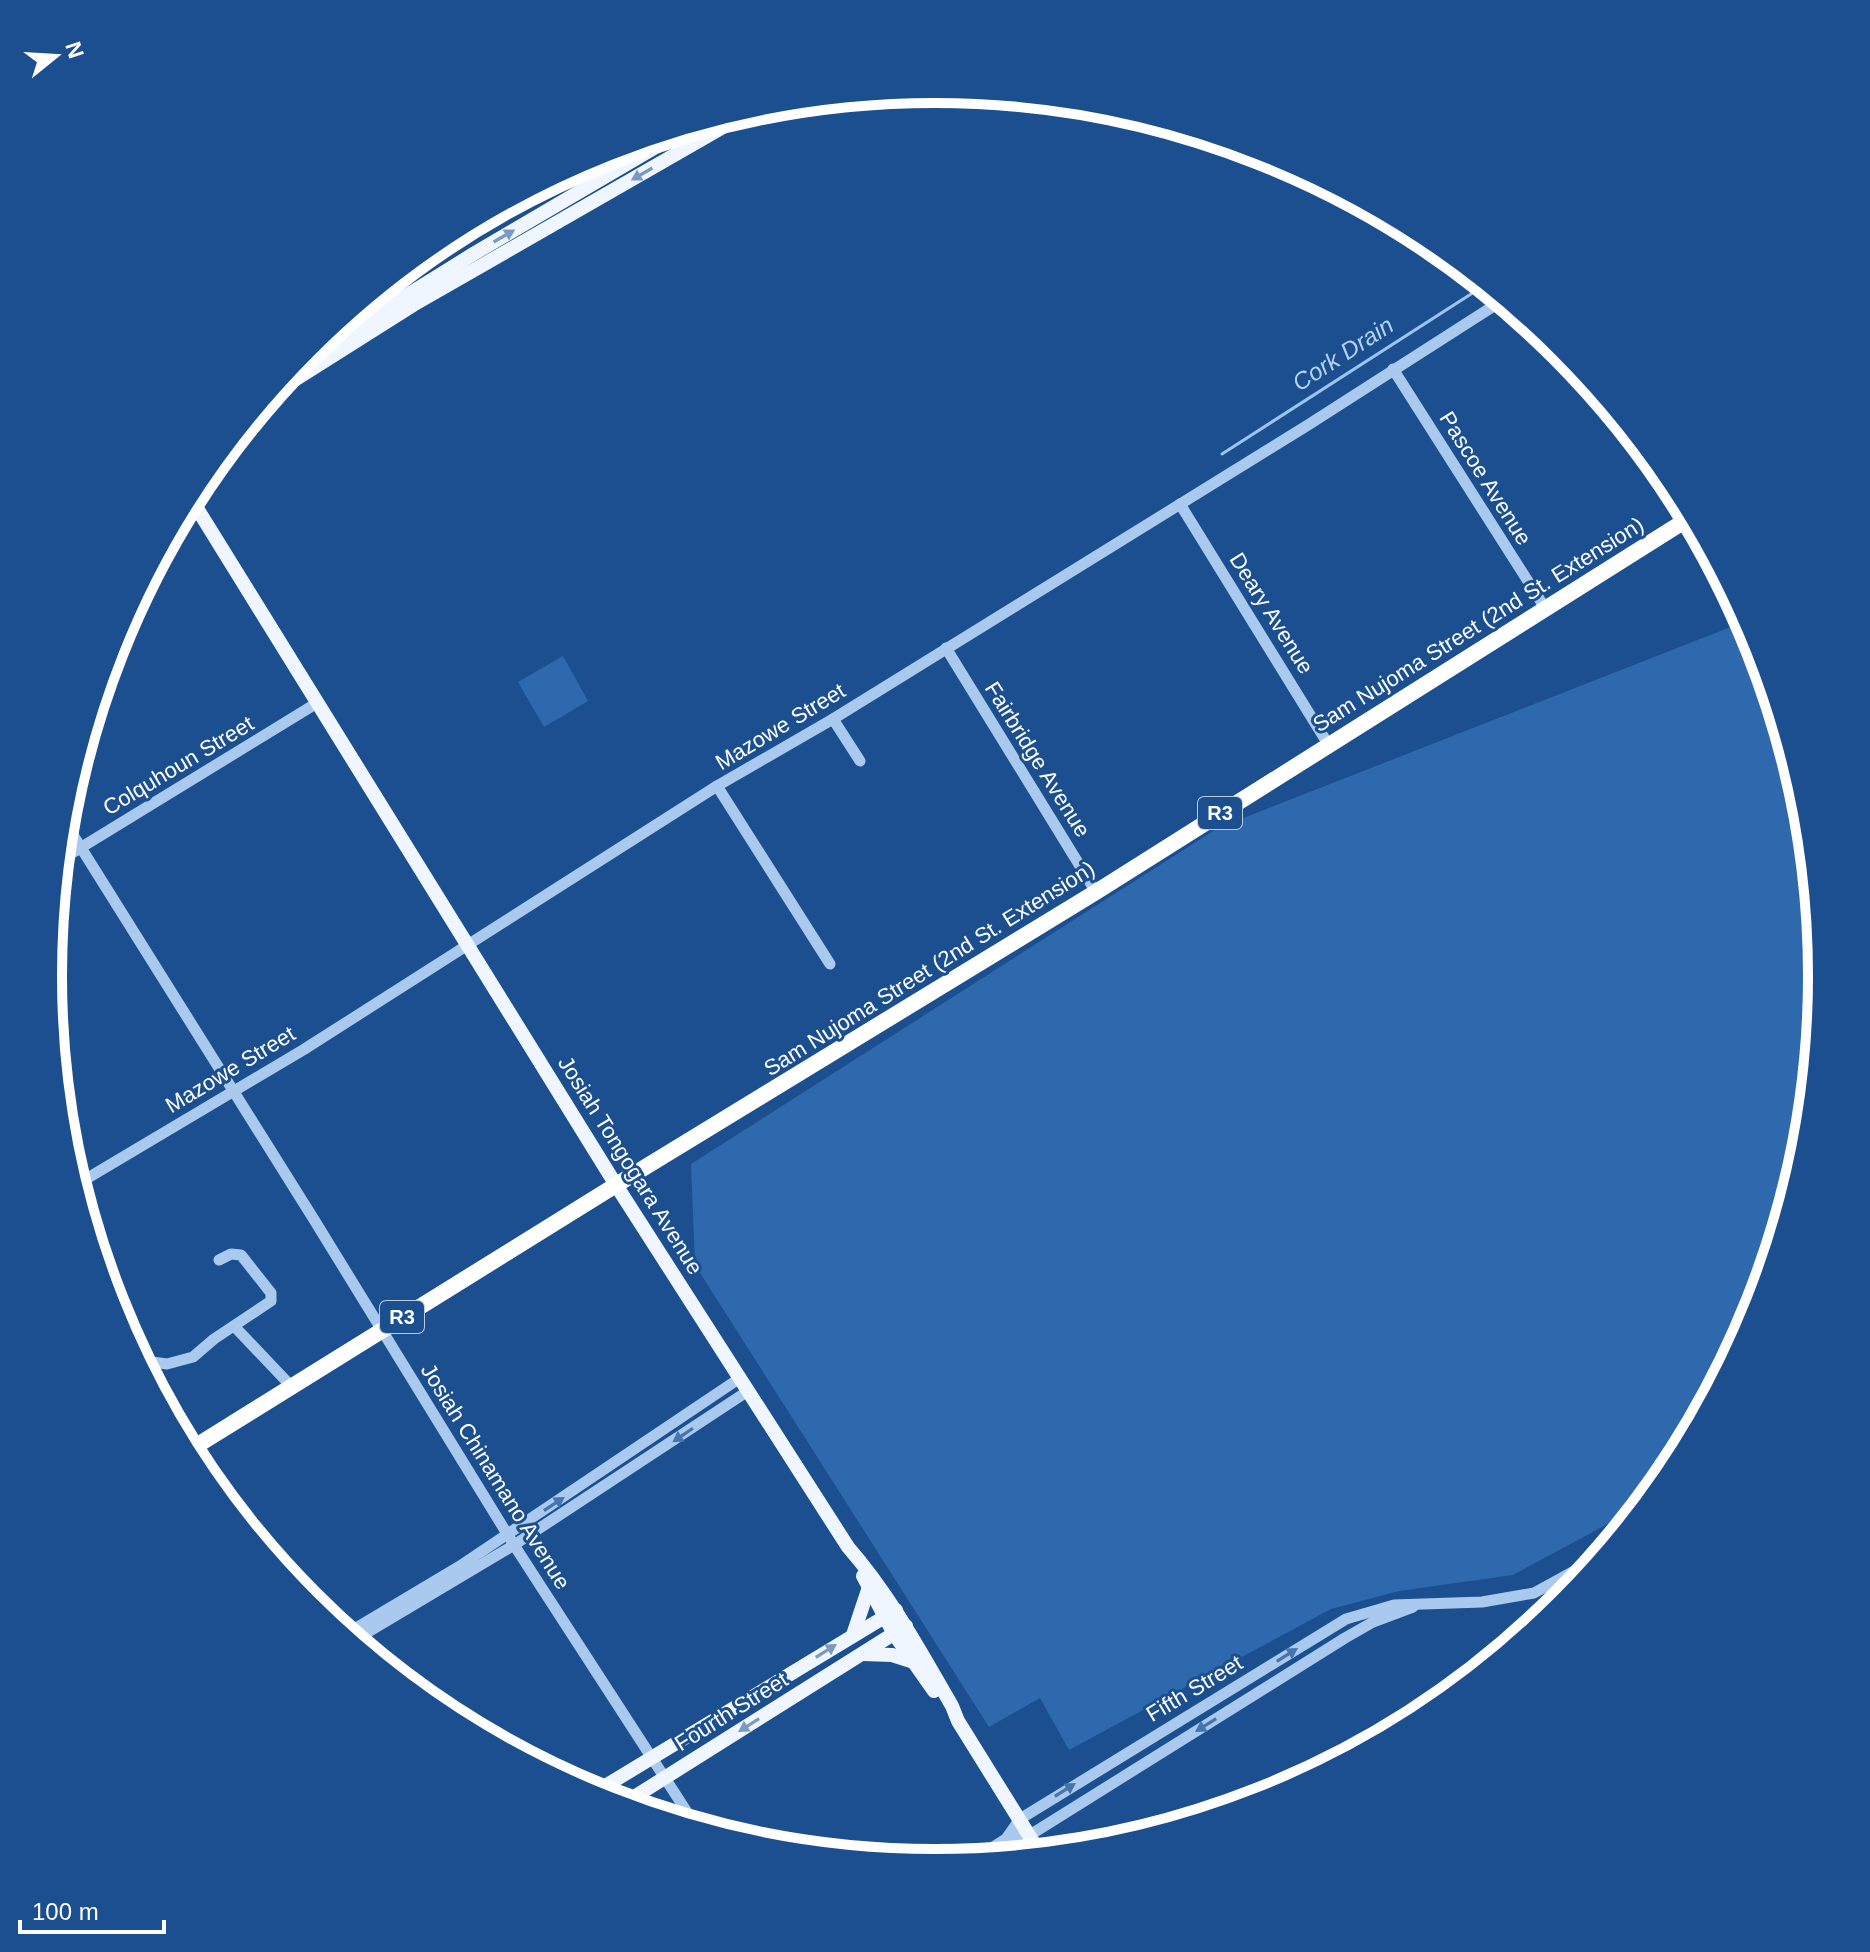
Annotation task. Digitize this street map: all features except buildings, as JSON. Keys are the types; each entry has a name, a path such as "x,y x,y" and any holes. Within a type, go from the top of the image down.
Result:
{"highway":[{"name":"Sam Nujoma Street (2nd St. Extension)","path":"199,1444 1096,892 1681,523"}],"main road":[{"path":"304,374 413,305 715,132"},
{"path":"343,335 649,151"},
{"name":"Josiah Tongogara Avenue","path":"198,509 616,1185 848,1547 870,1572 890,1614"},
{"path":"848,1547 869,1587 952,1706 958,1721"},
{"path":"853,1635 869,1587"},
{"path":"606,1785 890,1614"},
{"path":"900,1630 911,1661 958,1721 1035,1843"},
{"name":"Fourth Street","path":"636,1796 900,1630"},
{"path":"863,1654 892,1655 911,1661"}],"street":[{"name":"Mazowe Street","path":"87,1179 303,1050 717,786 833,719 1308,425 1494,306"},
{"name":"Pascoe Avenue","path":"1393,369 1545,608"},
{"name":"Deary Avenue","path":"1180,504 1328,744"},
{"name":"Fairbridge Avenue","path":"946,648 1096,892"},
{"name":"Colquhoun Street","path":"70,854 317,703"},
{"path":"833,719 860,761"},
{"path":"717,786 830,964"},
{"name":"Josiah Chinamano Avenue","path":"74,836 511,1540 687,1813"},
{"path":"152,1362 167,1364 193,1357 271,1301 271,1293 241,1255 231,1254 219,1260"},
{"path":"234,1326 291,1386"},
{"path":"363,1635 744,1384"},
{"path":"355,1629 511,1540"},
{"name":"Fifth Street","path":"1006,1839 1020,1819 1346,1619 1394,1605 1482,1602 1534,1593 1572,1572"},
{"name":"Fifth Street","path":"993,1847 1006,1839 1030,1835 1345,1638 1373,1622 1420,1604"}],"shaded area":[{"path":"1734,626 1762,695 1778,750 1801,862 1808,976 1801,1090 1778,1202 1742,1310 1691,1413 1661,1461 1619,1518 1513,1575 1399,1591 1331,1609 1069,1750 1040,1698 989,1727 695,1265 691,1164 1218,828"},
{"path":"563,656 588,701 544,727 518,682"}],"waterway":[{"name":"Cork Drain","path":"1222,454 1476,291"}]}
